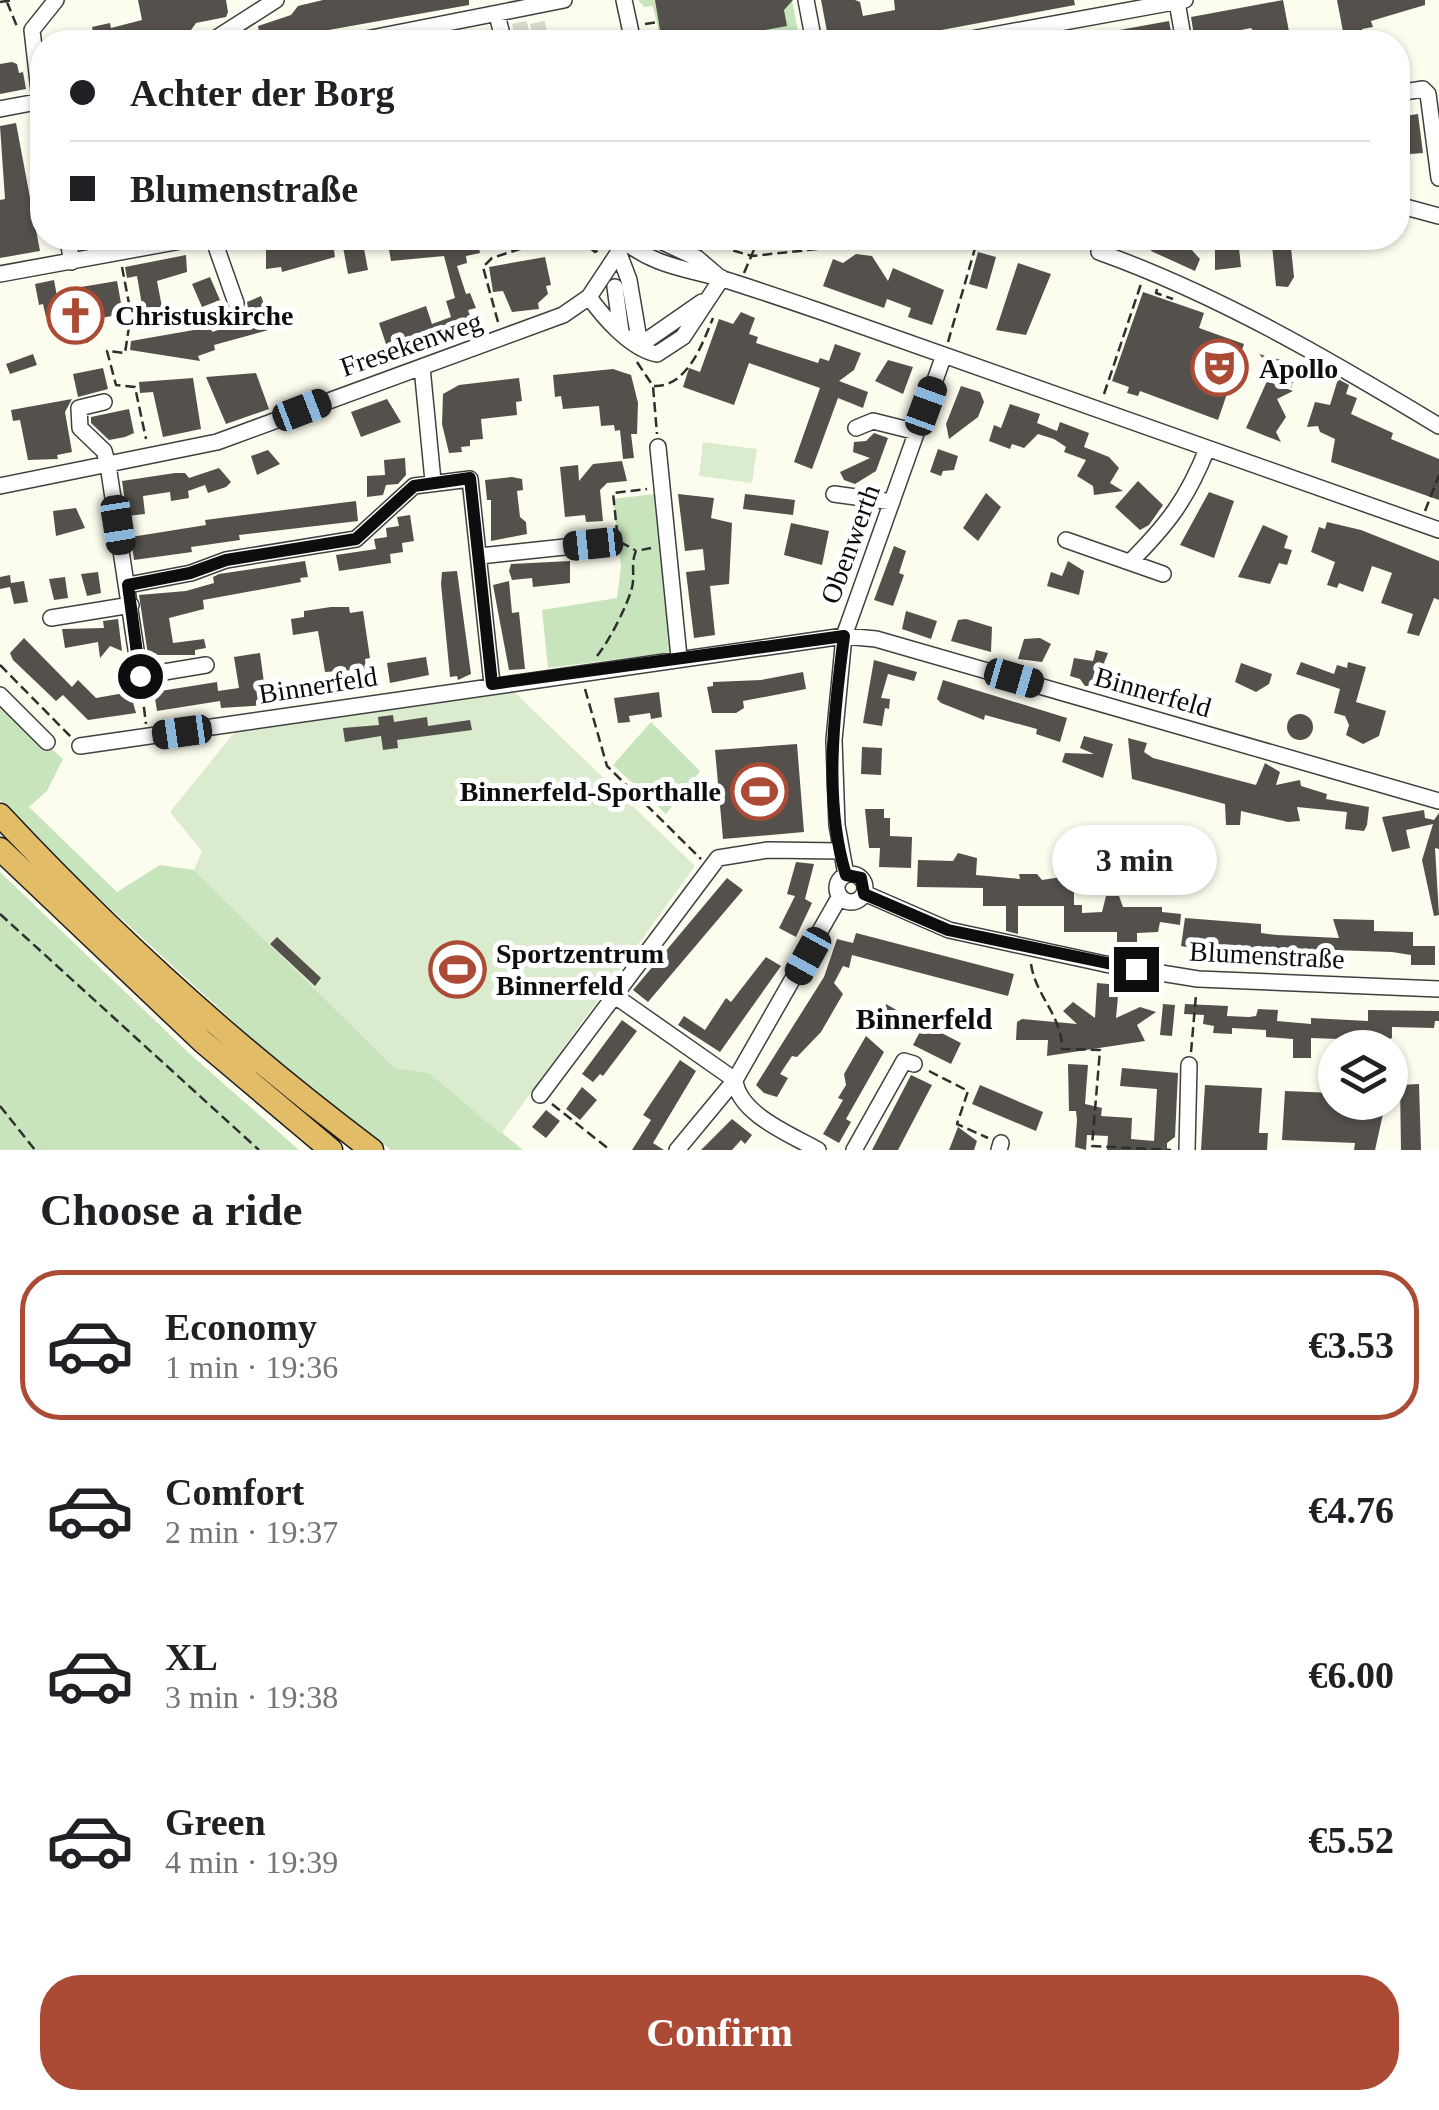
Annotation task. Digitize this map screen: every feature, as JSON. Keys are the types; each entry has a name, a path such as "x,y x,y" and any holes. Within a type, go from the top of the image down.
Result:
{"highway":[{"path":"0,814 112,927 221,1026 372,1150"},
{"path":"0,850 189,1030 331,1150"}],"street":[{"path":"33,30 36,20 56,0"},
{"path":"240,0 249,16"},
{"path":"417,30 564,0"},
{"path":"624,0 630,30"},
{"path":"806,0 812,30"},
{"path":"228,30 273,1"},
{"path":"1014,30 1141,4 1181,1 1183,30"},
{"path":"497,15 501,30"},
{"path":"1410,91 1423,89 1428,94 1439,178"},
{"path":"0,108 30,107"},
{"path":"1410,208 1439,216"},
{"path":"70,250 72,262"},
{"path":"0,274 131,250"},
{"path":"216,250 236,303"},
{"name":"Fresekenweg","path":"0,486 217,442 563,316 588,297 618,250"},
{"path":"624,250 634,350"},
{"path":"639,250 688,274 740,284 1439,530"},
{"path":"680,250 722,278"},
{"path":"1099,252 1147,268 1240,312 1439,426"},
{"path":"588,297 634,350 652,354 668,350 684,337 722,278"},
{"path":"615,287 621,332"},
{"name":"Obenwerth","path":"846,875 840,851 834,740 844,636 944,355"},
{"path":"422,368 432,481"},
{"path":"104,402 78,410 82,431 104,451 108,465 140,676 206,664"},
{"path":"856,428 873,421 917,432"},
{"path":"658,447 678,657"},
{"path":"1130,562 1189,494 1207,449"},
{"path":"128,585 190,573 226,560 356,539 410,488 432,481 471,480 492,684"},
{"path":"834,494 892,502"},
{"path":"1066,540 1163,574"},
{"path":"480,556 593,544"},
{"path":"51,618 130,606"},
{"name":"Binnerfeld","path":"80,746 586,670 844,636 876,639 1439,801"},
{"path":"0,695 47,742"},
{"path":"540,1095 722,856 840,851"},
{"name":"Obenwerth","path":"846,875 861,878 864,894"},
{"name":"Obenwerth","path":"677,1150 735,1080 840,896 838,884 846,875"},
{"path":"840,896 850,902 864,894"},
{"name":"Blumenstraße","path":"864,894 948,930 1032,950 1198,979 1439,988"},
{"path":"615,996 735,1080 744,1102 792,1144 818,1150"},
{"path":"854,1150 904,1061 914,1064"},
{"path":"1187,1150 1189,1065"}],"path":[{"path":"0,2 13,0"},
{"path":"7,2 12,22 30,37"},
{"path":"503,338 481,270 492,258 517,250"},
{"path":"731,250 752,256 808,250"},
{"path":"740,284 754,250"},
{"path":"944,355 975,250"},
{"path":"1089,250 1099,252"},
{"path":"120,252 130,326 125,353 108,352 116,385 135,387 150,456"},
{"path":"1098,410 1147,268"},
{"path":"652,386 676,381 700,348 715,314 706,299"},
{"path":"634,350 652,386 658,447"},
{"path":"1420,523 1439,475"},
{"path":"618,542 612,493 662,488"},
{"path":"593,544 618,542 636,550 668,545"},
{"path":"636,550 632,589 616,618 611,640 582,679 607,766 710,868"},
{"path":"0,665 80,746"},
{"path":"140,676 148,737"},
{"path":"47,742 80,746"},
{"path":"0,914 259,1150"},
{"path":"1032,950 1036,989 1060,1024 1062,1049 1100,1050 1092,1146 1172,1150"},
{"path":"1189,1065 1198,979"},
{"path":"914,1064 968,1091 957,1124 1000,1147"},
{"path":"540,1095 610,1150"},
{"path":"0,1106 35,1150"}],"green space":[{"path":"638,0 792,0 798,30 658,30 653,6 644,7"},
{"path":"703,442 757,449 752,483 699,476"},
{"path":"654,494 672,652 548,668 542,610 617,598 621,567 613,499"},
{"name":"Sportzentrum Binnerfeld","path":"509,687 695,866 501,1134 429,1073 395,1068 194,870 202,851 170,812 234,733"},
{"path":"0,704 63,759 47,791 29,807 117,892 160,865 194,870 395,1068 429,1073 523,1150 391,1150 287,1071 39,843 0,800"},
{"path":"651,722 700,771 666,814 613,765"},
{"path":"0,872 190,1054 299,1150 0,1150"}],"building":[{"path":"138,0 226,0 228,12 226,17 196,23 191,30 93,30 92,27 110,23 111,28 142,20"},
{"path":"323,0 469,0 469,5 328,30 259,30 258,26 291,15 298,6"},
{"path":"655,0 793,0 784,10 787,26 765,30 660,30"},
{"path":"821,0 855,0 860,2 863,16 895,10 894,0 1074,0 1075,5 941,30 827,30"},
{"path":"1283,0 1289,30 1193,30 1191,17"},
{"path":"1337,0 1425,0 1425,5 1371,21 1373,27 1343,30"},
{"path":"1169,21 1171,30 1120,30"},
{"path":"0,64 17,64 19,73 23,72 26,89 0,94"},
{"path":"1418,114 1423,153 1410,154 1410,115"},
{"path":"16,123 30,198 30,250 40,251 0,258 0,200 5,199 0,126"},
{"path":"266,250 334,250 335,257 282,272 281,267 266,269"},
{"path":"344,250 364,250 368,270 348,274"},
{"path":"389,250 479,250 466,256 467,263 457,266 466,294 470,293 476,308 468,310 476,332 457,339 454,329 430,338 431,343 398,355 397,350 389,353 379,323 426,306 432,324 451,317 446,301 455,298 444,256 391,261"},
{"path":"1192,250 1200,259 1195,271 1151,251"},
{"path":"1215,250 1239,250 1241,267 1215,270"},
{"path":"1272,250 1291,250 1294,277 1288,287 1276,286"},
{"path":"978,252 996,257 987,289 969,284"},
{"path":"856,254 872,256 888,281 893,268 944,290 932,325 908,317 911,308 887,299 884,308 823,286 833,259 843,263"},
{"path":"186,255 187,272 157,281 162,307 143,311 137,276 127,278 125,267"},
{"path":"545,257 551,285 546,286 548,294 538,303 539,309 512,312 503,291 493,292 489,267"},
{"path":"1018,263 1051,274 1026,335 996,330"},
{"path":"210,277 220,300 202,307 192,284"},
{"path":"54,280 59,307 69,289 117,281 123,314 84,321 92,324 94,338 87,343 70,342 60,315 46,317 43,304 39,305 35,284"},
{"path":"1143,292 1204,313 1199,328 1244,344 1218,420 1140,391 1138,396 1127,393 1129,387 1112,381"},
{"path":"261,296 270,320 279,316 283,326 214,345 215,350 198,356 200,361 130,350 131,341 211,327 212,332 250,320 247,302"},
{"path":"741,312 755,318 749,334 758,337 756,343 818,363 820,358 829,361 835,344 861,353 854,370 839,381 868,392 863,408 838,398 812,469 794,462 820,388 749,363 734,405 683,387 689,368 700,372 719,319 733,324"},
{"path":"33,354 37,365 10,374 6,364"},
{"path":"1259,354 1298,365 1291,388"},
{"path":"888,360 913,367 903,394 875,381"},
{"path":"103,368 108,389 78,397 73,374"},
{"path":"613,369 631,375 638,403 637,434 631,434 634,458 623,459 620,430 615,431 614,425 601,426 599,406 563,409 561,396 555,397 553,375"},
{"path":"256,373 269,409 226,424 206,377"},
{"path":"193,378 201,429 163,437 153,392 140,393 139,382"},
{"path":"519,378 522,401 516,402 517,415 481,419 483,439 470,440 470,446 461,447 462,452 449,453 442,424 443,394 459,385"},
{"path":"1338,379 1349,385 1346,394 1357,398 1351,414 1393,433 1391,439 1439,459 1439,500 1331,462 1335,439 1320,432 1318,426 1307,427 1315,402 1330,405"},
{"path":"1267,381 1293,391 1277,399 1286,417 1276,432 1281,442 1246,428"},
{"path":"961,386 980,392 984,402 978,417 949,439 946,424"},
{"path":"72,399 65,412 72,452 57,455 58,459 28,460 20,420 13,421 11,410"},
{"path":"387,399 401,422 361,437 351,412"},
{"path":"1010,404 1040,414 1037,423 1057,431 1060,422 1089,433 1084,447 1109,457 1119,468 1110,483 1123,491 1094,495 1093,486 1077,476 1086,460 1064,452 1066,447 1054,439 1038,434 1024,448 1012,444 1010,449 989,441 994,425 1001,428"},
{"path":"129,409 134,433 125,437 109,440 91,423 91,417"},
{"path":"874,433 888,438 876,471 855,484 844,480 840,472 870,458 853,452 854,442 866,441"},
{"path":"938,449 958,456 954,470 943,471 941,476 930,472"},
{"path":"268,450 280,464 257,475 251,456"},
{"path":"405,458 406,475 398,484 386,485 383,495 367,497 367,476 385,475 384,460"},
{"path":"622,461 627,481 607,483 600,490 603,521 586,522 585,515 565,517 560,467 578,465 579,481 593,464"},
{"path":"219,468 231,482 226,487 208,493 205,485 188,491 189,498 171,501 170,492 143,496 145,514 127,516 122,481 175,473 185,473 189,478"},
{"path":"522,479 523,490 517,491 527,534 491,541 491,500 487,500 485,480"},
{"path":"1138,481 1163,505 1149,525 1140,530 1115,507"},
{"path":"1209,492 1234,501 1214,558 1180,545"},
{"path":"986,493 1001,507 978,541 963,528"},
{"path":"678,494 714,498 711,518 732,523 729,584 710,586 715,635 694,638 686,572 705,570 703,549 685,551"},
{"path":"745,494 795,500 793,515 743,509"},
{"path":"356,501 358,521 239,535 240,540 191,547 192,552 134,560 131,537 206,525 205,520"},
{"path":"76,508 85,528 56,536 53,511"},
{"path":"410,515 414,541 402,543 403,552 390,554 391,563 339,571 336,555 376,549 374,539 387,537 386,528 399,526 397,517"},
{"path":"1327,522 1361,530 1439,561 1439,600 1434,598 1419,636 1407,633 1413,614 1381,603 1392,573 1372,566 1363,592 1339,583 1337,588 1327,585 1335,562 1311,552 1319,527 1325,529"},
{"path":"791,523 829,531 822,565 784,555"},
{"path":"1263,525 1288,536 1284,548 1292,550 1287,565 1279,563 1270,584 1238,577"},
{"path":"894,546 906,551 899,573 904,575 893,606 874,600"},
{"path":"305,561 308,577 300,578 301,582 203,600 204,609 169,618 173,643 204,639 206,648 195,650 195,655 148,655 139,595 186,591 214,583 213,577 219,574"},
{"path":"570,561 570,583 533,587 532,578 512,580 509,571 511,564"},
{"path":"1068,561 1084,571 1079,595 1047,586 1051,572 1062,576"},
{"path":"457,571 471,674 458,680 457,676 450,677 441,584 442,572"},
{"path":"98,572 101,593 87,596 81,574"},
{"path":"10,575 11,583 24,581 28,602 14,604 10,587 0,589 0,577"},
{"path":"65,577 68,598 54,600 49,579"},
{"path":"509,581 512,613 519,612 525,669 509,670 493,585"},
{"path":"349,607 350,613 363,611 370,658 365,659 366,669 325,672 318,631 293,635 291,619 304,617 304,611"},
{"path":"906,611 937,621 931,639 902,629"},
{"path":"118,619 122,651 110,646 100,658 98,642 65,648 62,629 104,628 103,621"},
{"path":"958,620 992,627 991,652 951,641"},
{"path":"24,638 72,687 78,680 96,698 130,692 136,713 88,720 63,695 56,701 13,660 10,653"},
{"path":"1040,638 1051,644 1042,662 1018,659 1024,639"},
{"path":"1096,650 1108,653 1104,663 1110,672 1104,685 1085,686 1080,679 1070,676 1074,658 1093,661"},
{"path":"260,653 267,705 221,708 220,701 157,711 154,692 217,682 218,691 239,688 234,657"},
{"path":"426,657 429,675 390,683 387,663"},
{"path":"874,660 917,672 914,681 888,674 881,698 890,699 889,709 885,708 882,726 863,723"},
{"path":"1301,662 1334,674 1337,665 1347,668 1348,662 1366,667 1356,702 1386,711 1379,736 1363,744 1346,735 1349,725 1345,716 1334,713 1340,689 1296,674"},
{"path":"1241,663 1272,674 1269,684 1256,692 1235,682"},
{"path":"803,672 806,689 743,701 744,708 736,713 712,713 707,687 713,686 713,682 761,680"},
{"path":"943,680 1067,718 1060,742 1036,734 1037,729 985,715 984,720 941,703 937,699"},
{"path":"659,692 662,717 651,719 650,713 629,716 630,722 618,723 614,698"},
{"path":"1300,714 1309,718 1313,727 1309,736 1300,740 1291,736 1287,727 1291,718"},
{"path":"393,715 394,722 427,717 428,726 470,720 472,730 397,740 398,748 383,750 381,736 345,742 343,728 379,725 378,717"},
{"path":"1084,736 1113,744 1103,778 1062,762 1065,753 1094,754 1080,748"},
{"path":"1128,738 1147,743 1144,752 1153,758 1256,785 1265,763 1280,772 1276,785 1300,780 1301,786 1327,794 1326,799 1369,807 1367,825 1364,831 1345,829 1347,812 1297,807 1300,821 1241,811 1240,825 1226,825 1225,804 1132,779"},
{"name":"Binnerfeld-Sporthalle","path":"797,744 804,832 723,839 715,750"},
{"path":"862,747 882,748 881,775 861,774"},
{"path":"865,809 884,809 884,818 890,818 890,836 912,837 911,868 879,867 880,848 869,848"},
{"path":"1424,810 1425,818 1434,820 1439,813 1439,849 1435,848 1439,915 1434,916 1422,860 1433,824 1406,830 1410,848 1392,852 1382,817"},
{"path":"958,853 977,858 976,875 1020,879 1019,874 1037,874 1042,880 1074,875 1074,905 1082,905 1082,913 1102,912 1106,896 1119,896 1123,907 1162,907 1162,912 1181,914 1180,925 1160,922 1158,932 1137,933 1137,942 1117,942 1117,932 1064,932 1064,906 1018,906 1018,934 1006,931 1006,906 983,906 983,888 917,887 918,860 953,861"},
{"path":"796,862 814,864 805,899 812,903 796,937 779,928 795,896 787,894"},
{"path":"727,878 743,890 648,1002 633,990"},
{"path":"1185,918 1261,924 1261,933 1339,938 1333,919 1374,920 1374,931 1413,932 1413,946 1435,946 1435,965 1411,965 1411,955 1392,952 1333,950 1332,959 1315,962 1305,958 1305,953 1221,953 1181,946"},
{"path":"856,933 1014,974 1008,996 852,955 849,968 843,966 834,983 843,994 821,1032 797,1057 792,1056 780,1074 788,1078 777,1097 764,1093 756,1085 824,977 837,939 853,943"},
{"path":"277,937 321,978 315,986 270,944"},
{"path":"766,957 781,966 720,1052 678,1025 684,1016 705,1030 726,998 731,1002"},
{"path":"1097,983 1119,985 1116,1018 1140,1007 1156,1012 1137,1025 1145,1041 1047,1056 1048,1040 1016,1040 1017,1022 1022,1019 1077,1024 1063,1011 1073,1002 1095,1018"},
{"path":"886,1004 907,1016 895,1034 881,1027"},
{"path":"1163,1004 1175,1005 1172,1036 1160,1035"},
{"path":"1185,1004 1228,1006 1227,1016 1249,1017 1256,1016 1258,1009 1278,1010 1277,1021 1311,1024 1311,1018 1368,1021 1368,1010 1439,1011 1439,1021 1435,1021 1434,1028 1318,1030 1318,1038 1311,1038 1311,1058 1293,1058 1293,1039 1266,1037 1266,1030 1232,1028 1232,1034 1213,1033 1214,1026 1203,1024 1204,1015 1184,1014"},
{"path":"622,1020 637,1031 603,1076 600,1074 593,1082 582,1074"},
{"path":"924,1024 961,1043 951,1064 913,1045"},
{"path":"866,1036 884,1052 846,1119 851,1122 839,1143 823,1134 843,1100 838,1098 846,1085 844,1074"},
{"path":"680,1060 696,1071 653,1143 664,1150 632,1150 651,1120 643,1115"},
{"path":"1068,1064 1088,1065 1085,1104 1102,1108 1101,1116 1132,1118 1131,1139 1154,1141 1157,1089 1120,1086 1122,1068 1178,1073 1175,1137 1167,1143 1167,1150 1107,1150 1108,1136 1087,1135 1086,1150 1075,1147 1077,1120 1076,1111 1069,1111"},
{"path":"911,1075 932,1085 898,1150 872,1150"},
{"path":"1419,1084 1421,1150 1401,1150 1401,1120 1408,1120 1408,1085"},
{"path":"980,1085 1043,1112 1036,1131 972,1104"},
{"path":"1205,1085 1262,1088 1259,1133 1268,1133 1267,1150 1201,1150"},
{"path":"582,1087 597,1100 580,1120 566,1109"},
{"path":"1285,1091 1318,1092 1318,1120 1382,1120 1375,1150 1354,1150 1355,1143 1282,1140"},
{"path":"546,1110 560,1121 546,1138 532,1127"},
{"path":"732,1119 752,1135 745,1144 741,1140 732,1150 701,1150"},
{"path":"958,1127 977,1141 974,1150 949,1150"}],"tunnel":[{"path":"514,0 521,30"},
{"path":"532,0 539,30"}],"place":[{"name":"Christuskirche","path":"76,315"},
{"name":"Apollo","path":"1220,368"},
{"name":"Binnerfeld-Sporthalle","path":"760,791"},
{"name":"Sportzentrum Binnerfeld","path":"457,969"}],"district":[{"name":"Binnerfeld","path":"924,1018"}],"route":[{"path":"140,676 128,585 190,573 226,560 356,539 410,488 432,481 470,478 492,684 844,636 834,740 838,824 846,875 861,878 864,894 948,930 1136,969"}]}
